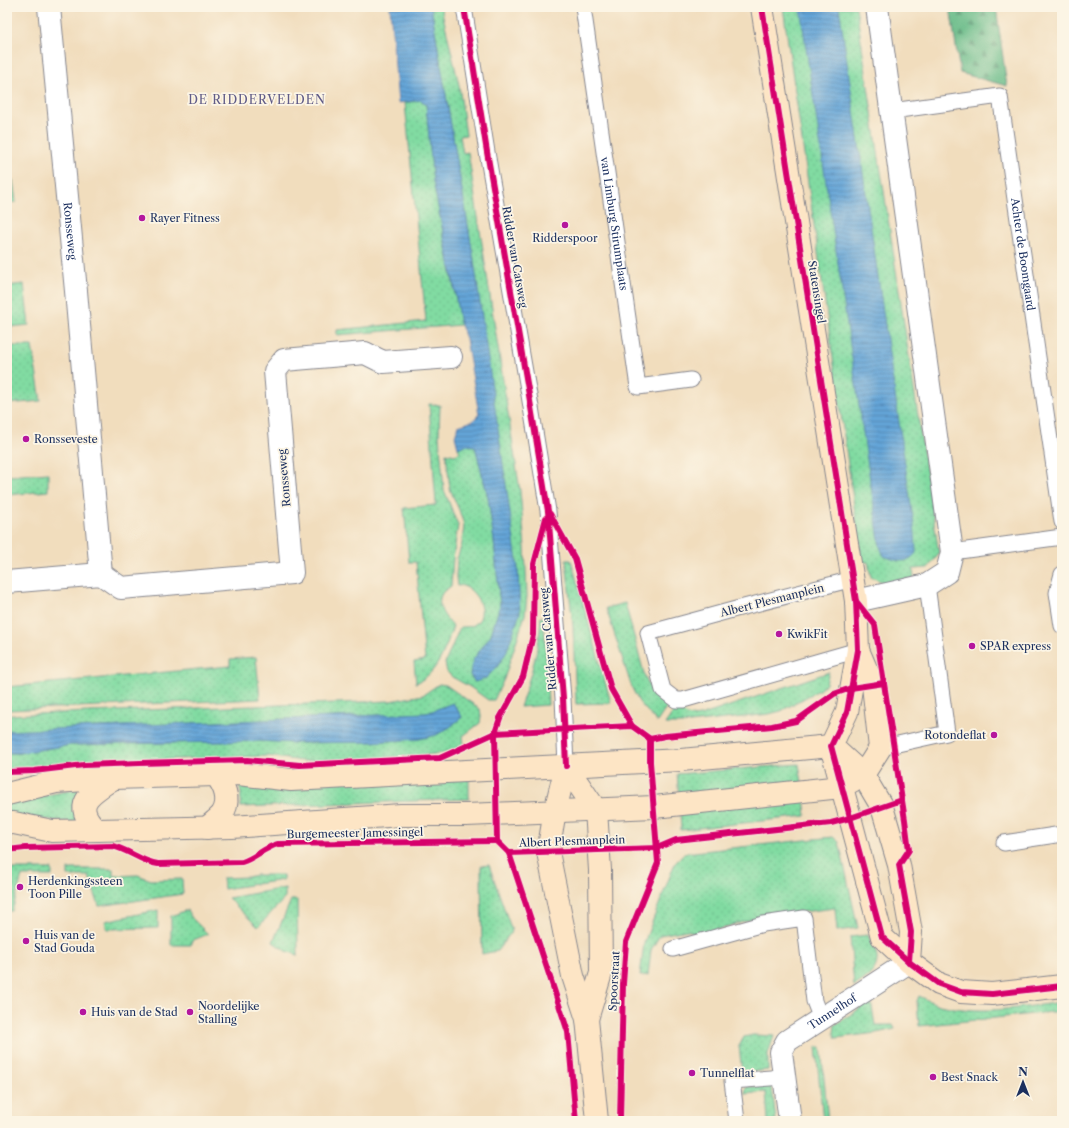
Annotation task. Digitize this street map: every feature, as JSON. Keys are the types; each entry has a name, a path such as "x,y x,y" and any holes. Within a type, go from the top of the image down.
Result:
{"main road":[{"name":"Statensingel","path":"762,7 853,579"},
{"path":"853,579 856,602 858,650 846,712 831,746 882,937 909,962 939,984 961,992 992,994 1062,986"},
{"path":"566,766 555,811 660,807 841,787 863,775 880,748 874,685 858,650"},
{"path":"7,794 56,782 114,778 238,774 291,780 681,760 831,746 863,775 882,807 899,865 912,932 909,962"},
{"path":"566,766 596,810"},
{"path":"207,828 222,814 227,802 225,791 216,775"},
{"path":"97,830 89,823 84,814 86,799 92,792 114,778"},
{"name":"Spoorstraat","path":"587,1019 601,973 600,870 596,810"},
{"name":"Spoorstraat","path":"555,811 548,852 573,976 587,1019 597,1121"},
{"name":"Burgemeester Jamessingel","path":"7,823 14,823 52,831 207,828 402,816 555,811"}],"street":[{"name":"Ronsseweg","path":"49,7 101,574 121,588 292,573 275,371 284,360 314,357 365,353 383,362 451,357"},
{"path":"856,602 927,584 948,572 952,552 877,7"},
{"path":"7,582 101,574"},
{"name":"Tunnelhof","path":"790,1121 781,1052 787,1041 909,962"}],"lane":[{"name":"Ridder van Catsweg","path":"464,7 548,510 563,698 566,766"},
{"name":"van Limburg Stirumplaats","path":"583,7 638,387 691,380"},
{"name":"Achter de Boomgaard","path":"892,111 1000,96 1062,522"},
{"path":"952,552 1062,537"},
{"path":"1062,574 1057,592 1062,626"},
{"name":"Albert Plesmanplein","path":"853,579 648,633 662,690 676,700 683,700 858,650"},
{"path":"880,748 947,732 927,584"},
{"path":"1004,843 1062,834"},
{"path":"673,949 763,924 804,918 814,1001 821,1019"},
{"path":"737,1121 732,1081 784,1077"}],"green space":[{"path":"431,7 441,7 459,85 466,135 460,136 463,153 468,152 520,491 525,547 527,596 525,615 504,679 494,700 488,700 470,687 452,677 447,672 445,663 460,627 468,627 475,624 481,615 480,603 477,597 468,588 457,586 456,576 457,559 462,544 464,525 450,489 446,453 455,455 460,452 458,448 465,445 475,446 488,497 500,605 491,635 473,660 470,675 475,682 506,653 474,261"},
{"path":"783,7 856,7 939,554 928,568 913,569 914,578 885,583 871,577 868,562 862,562"},
{"path":"950,7 996,7 1007,86 960,73"},
{"path":"421,100 426,104 433,181 461,325 337,335 337,330 426,321 405,103"},
{"path":"7,106 11,157 7,158"},
{"path":"7,180 13,180 16,202 7,203"},
{"path":"24,284 29,325 9,327 11,346 32,346 41,401 7,404 7,286"},
{"path":"429,404 440,405 439,436 444,490 458,525 451,586 443,592 440,601 440,606 444,615 453,626 444,651 436,667 424,679 416,683 414,662 425,660 416,562 409,562 404,508 436,505"},
{"path":"48,473 48,491 7,495 7,476"},
{"path":"566,560 571,560 611,703 576,704 573,627"},
{"path":"625,603 645,677 651,689 669,704 657,722 639,702 632,688 606,608"},
{"path":"541,617 544,617 548,705 520,707 534,662"},
{"path":"256,657 260,699 7,710 7,687 230,666 230,659"},
{"path":"829,672 826,684 819,690 781,711 769,714 681,724 665,724 676,708 690,716 700,716"},
{"path":"439,684 446,685 480,709 481,716 480,723 463,736 464,745 445,753 415,756 302,761 268,756 80,762 36,769 7,769 7,753 19,753 71,745 261,741 294,743 369,742 419,739 436,735 450,727 462,717 453,703 427,713 7,731 7,715 390,701 423,695"},
{"path":"799,764 802,783 679,796 677,774"},
{"path":"238,778 469,778 469,799 240,807 241,794"},
{"path":"88,787 77,823 7,815 7,803"},
{"path":"804,798 806,816 681,830 680,810"},
{"path":"833,837 839,842 858,928 837,931 835,908 760,917 699,935 687,930 660,935 651,950 648,975 640,976 644,943 675,863 685,853"},
{"path":"489,865 512,931 497,951 482,954 481,866"},
{"path":"7,869 52,869 52,876 22,876 12,911 7,911"},
{"path":"68,869 113,869 113,876 138,875 151,880 182,879 183,894 99,906 89,876 68,876"},
{"path":"256,875 283,875 283,880 224,889 223,878 248,877"},
{"path":"285,888 285,898 258,927 228,898"},
{"path":"291,900 297,900 298,955 286,951 273,942"},
{"path":"158,910 158,928 107,929 105,921"},
{"path":"187,910 192,918 208,934 191,941 191,945 171,945 171,916"},
{"path":"868,935 876,952 877,963 870,975 854,986 850,937"},
{"path":"919,996 942,1005 974,1010 1019,1008 1062,1002 1062,1011 919,1026 917,1001"},
{"path":"871,1001 875,1025 893,1025 895,1029 836,1038 834,1034 835,1025"},
{"path":"753,1035 774,1036 768,1054 768,1070 742,1073 739,1046 744,1037"},
{"path":"816,1047 821,1047 828,1121 823,1121"},
{"path":"771,1086 776,1121 768,1121 766,1092 745,1094 746,1087"}],"water":[{"path":"390,7 431,7 474,261 518,569 520,613 506,653 497,667 486,678 475,682 470,675 473,660 491,635 500,605 488,497 475,446 465,445 458,448 455,436 458,426 473,421 479,414 466,339 459,319 454,285 433,181 426,104 421,100 398,103"},
{"path":"800,7 839,7 915,533 916,553 905,561 884,556 880,547"},
{"path":"453,703 462,717 450,727 436,735 419,739 369,742 294,743 261,741 71,745 19,753 7,753 7,731 427,713"}],"cycle path":[{"path":"464,7 548,511 563,698 566,766"},
{"path":"762,7 856,601 858,650 847,712 831,746 882,937 909,962 939,984 961,992 992,994 1062,986"},
{"path":"550,514 575,559 611,689 632,726"},
{"path":"546,518 534,564 533,635 523,677 500,718 495,733 497,841 509,853 568,1032 576,1121"},
{"path":"856,601 875,625 905,820 909,850 899,865 911,932 909,962"},
{"path":"650,739 665,736 772,726 796,721 834,694 851,688 884,683"},
{"path":"7,772 34,771 84,765 140,763 247,760 300,765 440,758 495,733 632,726 650,739 650,762 658,863 626,942 623,984 620,1121"},
{"path":"509,853 657,848 676,840 831,823 902,800"},
{"path":"7,850 25,848 112,846 146,861 158,864 242,862 273,845 278,844 497,841"}],"place":[{"name":"Rayer Fitness","path":"142,218"},
{"name":"Ridderspoor","path":"565,225"},
{"name":"Ronsseveste","path":"26,439"},
{"name":"KwikFit","path":"779,634"},
{"name":"SPAR express","path":"972,646"},
{"name":"Rotondeflat","path":"994,735"},
{"name":"Herdenkingssteen Toon Pille","path":"20,887"},
{"name":"Huis van de Stad Gouda","path":"26,941"},
{"name":"Huis van de Stad","path":"83,1012"},
{"name":"Noordelijke Stalling","path":"190,1012"},
{"name":"Tunnelflat","path":"692,1073"},
{"name":"Best Snack","path":"933,1077"}],"district":[{"name":"DE RIDDERVELDEN","path":"257,99"}]}
